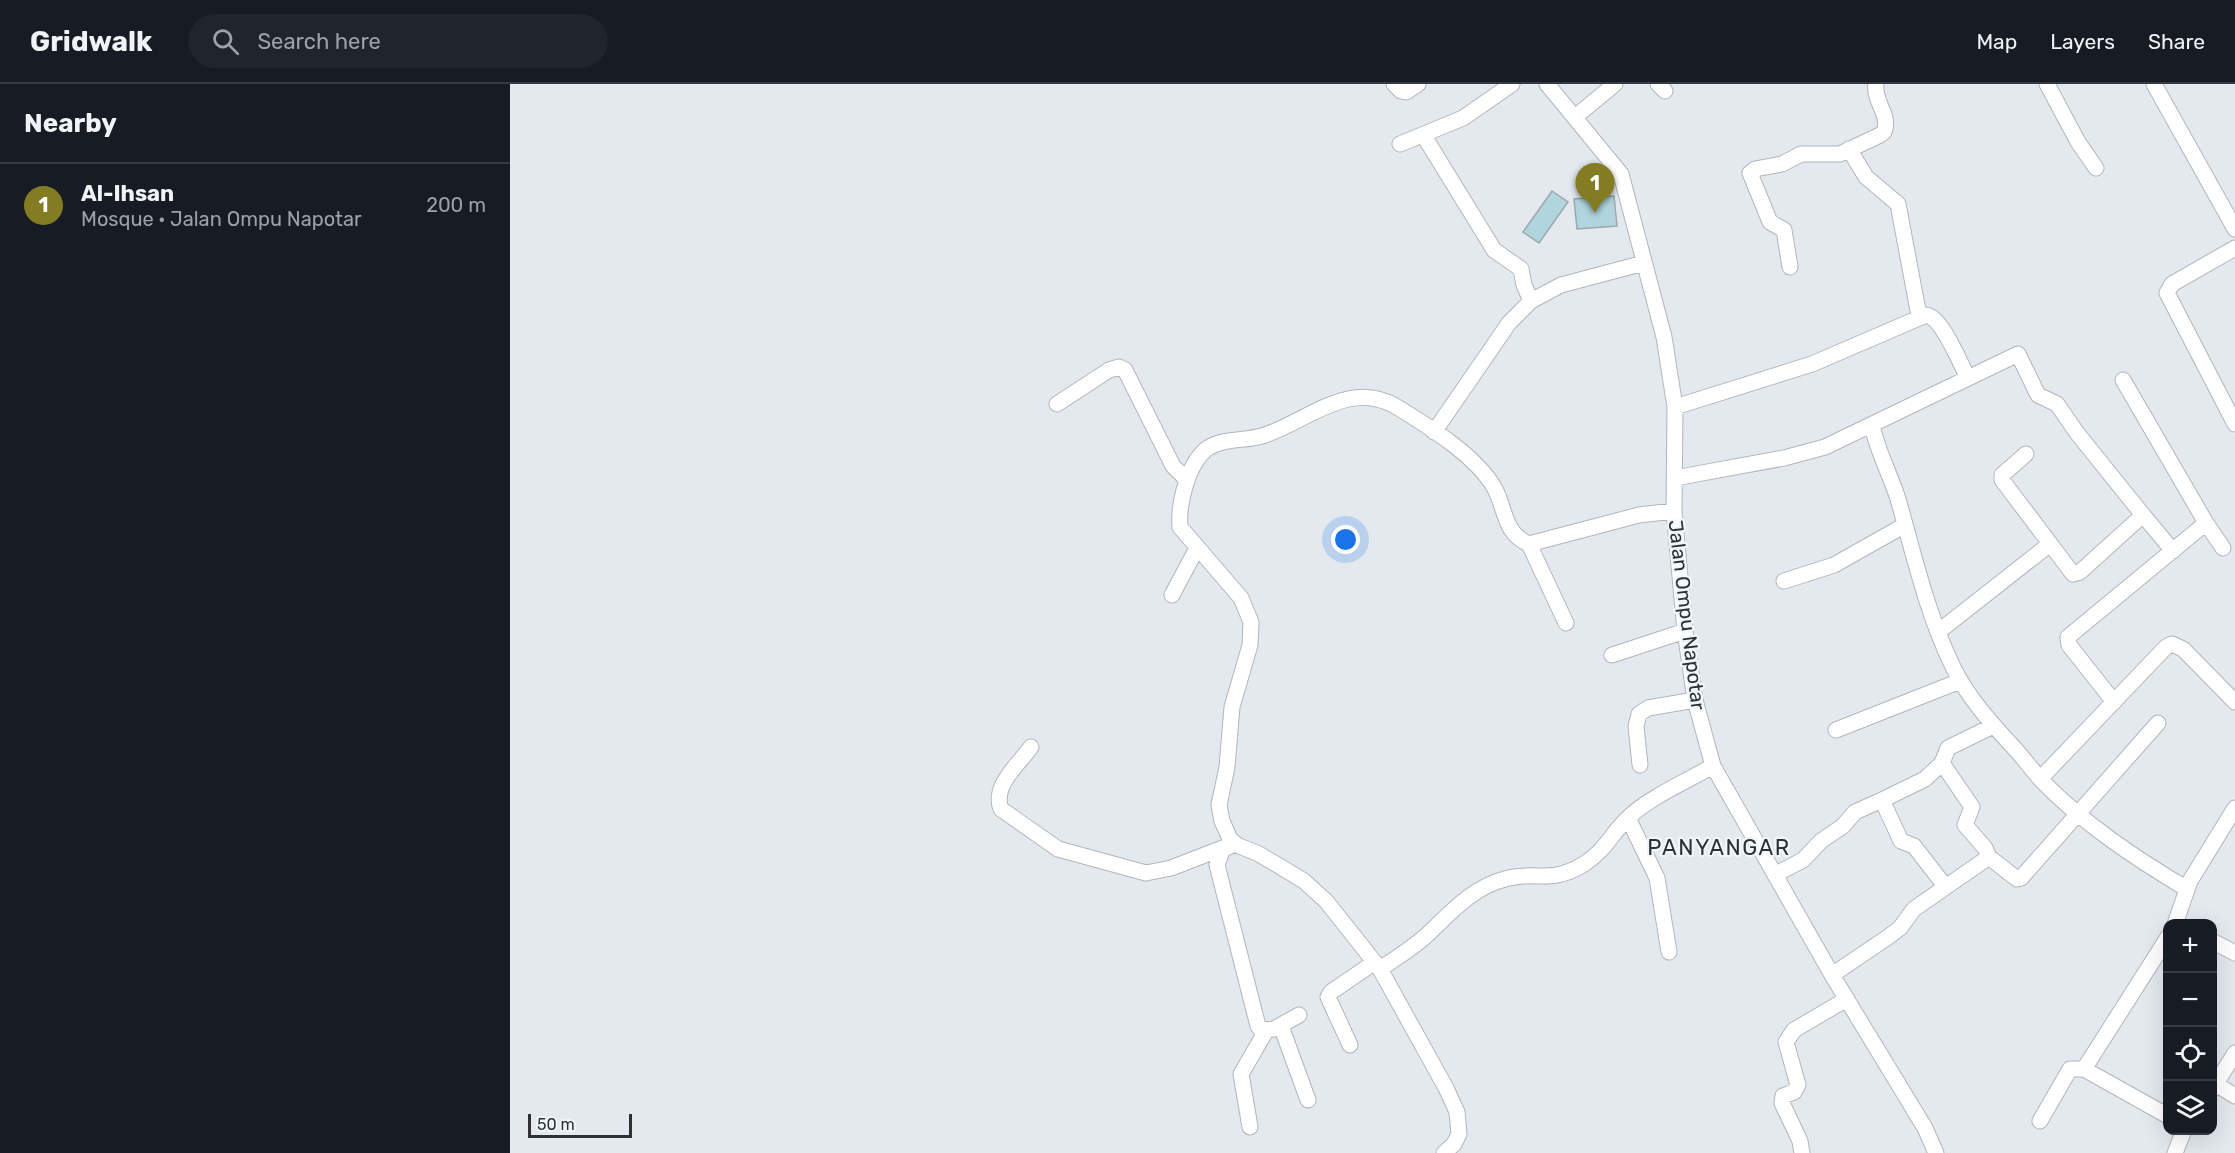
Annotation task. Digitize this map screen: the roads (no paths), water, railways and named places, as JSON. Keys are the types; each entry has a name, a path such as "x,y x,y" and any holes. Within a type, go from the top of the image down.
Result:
{"street":[{"path":"1394,84 1401,91 1406,92 1418,84"},
{"path":"1400,144 1463,118 1512,84"},
{"name":"Jalan Ompu Napotar","path":"1547,84 1621,174 1664,337 1675,407 1674,512 1685,631 1695,700 1713,766 1846,999 1925,1128 1936,1153"},
{"path":"1575,117 1615,84"},
{"path":"1790,267 1784,230 1770,222 1750,173 1755,169 1782,164 1801,154 1831,155 1880,135 1886,128 1886,120 1876,98 1876,84"},
{"path":"2047,84 2078,142 2096,168"},
{"path":"2154,84 2235,229"},
{"path":"1424,136 1488,242 1497,253 1521,269 1524,285 1531,301"},
{"path":"1849,149 1866,177 1898,204 1919,316"},
{"path":"2235,248 2172,284 2167,293 2235,424"},
{"path":"1434,432 1509,323 1531,301 1561,285 1644,263"},
{"path":"1675,407 1812,364 1876,338 1919,316 1932,316 1940,323 1968,378"},
{"path":"1675,477 1826,447 2019,354 2038,395 2057,404 2077,434 2173,551"},
{"path":"1057,404 1109,370 1119,367 1125,370 1173,466 1188,480"},
{"path":"2123,380 2206,523 2223,548"},
{"path":"1299,1015 1281,1026 1266,1031 1261,1030 1255,1018 1219,875 1218,859 1230,847 1230,839 1222,821 1219,805 1227,767 1234,692 1250,645 1251,622 1241,598 1180,527 1179,512 1188,480 1200,456 1209,447 1285,429 1344,398 1364,396 1377,398 1395,406 1434,432 1489,479 1497,492 1508,528 1519,540 1529,544 1640,515 1674,512"},
{"path":"1872,426 1938,632 1960,681 1993,726 2040,779 2078,814 2125,851 2187,889"},
{"path":"2026,454 2002,478 2069,570 2077,574 2143,515"},
{"path":"2114,702 2069,645 2068,637 2206,523"},
{"path":"1784,580 1834,565 1905,525"},
{"path":"1529,544 1566,623"},
{"path":"1938,632 2050,544"},
{"path":"1172,595 1197,548"},
{"path":"1612,655 1685,631"},
{"path":"2040,779 2166,647 2172,644 2183,649 2235,702"},
{"path":"1836,730 1960,681"},
{"path":"1640,765 1636,726 1639,714 1648,708 1695,700"},
{"path":"1942,763 1971,807 1965,825 1989,857 2019,879 2158,723"},
{"path":"1776,874 1803,860 1855,812 1919,783 1942,763 1948,748 1993,726"},
{"path":"1031,747 1000,788 997,799 1001,809 1058,849 1146,873 1171,868 1230,847 1259,854 1304,880 1326,901 1377,965 1446,1088 1457,1112 1459,1134 1454,1144 1443,1153"},
{"path":"1350,1045 1328,997 1331,992 1377,965 1411,949 1467,898 1493,884 1505,878 1544,878 1566,874 1582,865 1611,842 1628,818 1713,766"},
{"path":"1882,800 1901,841 1912,844 1945,886"},
{"path":"2178,919 2187,889 2210,846 2235,808"},
{"path":"1628,818 1657,878 1669,952"},
{"path":"1832,975 1900,928 1914,909 1989,857"},
{"path":"2217,944 2235,953"},
{"path":"2084,1069 2163,945"},
{"path":"1802,1153 1800,1141 1782,1103 1783,1096 1794,1092 1798,1085 1786,1041 1794,1030 1846,999"},
{"path":"1281,1026 1308,1100"},
{"path":"1250,1127 1241,1074 1266,1031"},
{"path":"2217,1082 2235,1053"},
{"path":"2040,1121 2070,1069 2084,1069 2163,1113"},
{"path":"2217,1088 2235,1096"},
{"path":"2175,1153 2182,1135"}],"place":[{"name":"Al-Ihsan","path":"1595,213"}],"district":[{"name":"PANYANGAR","path":"1719,847"}]}
